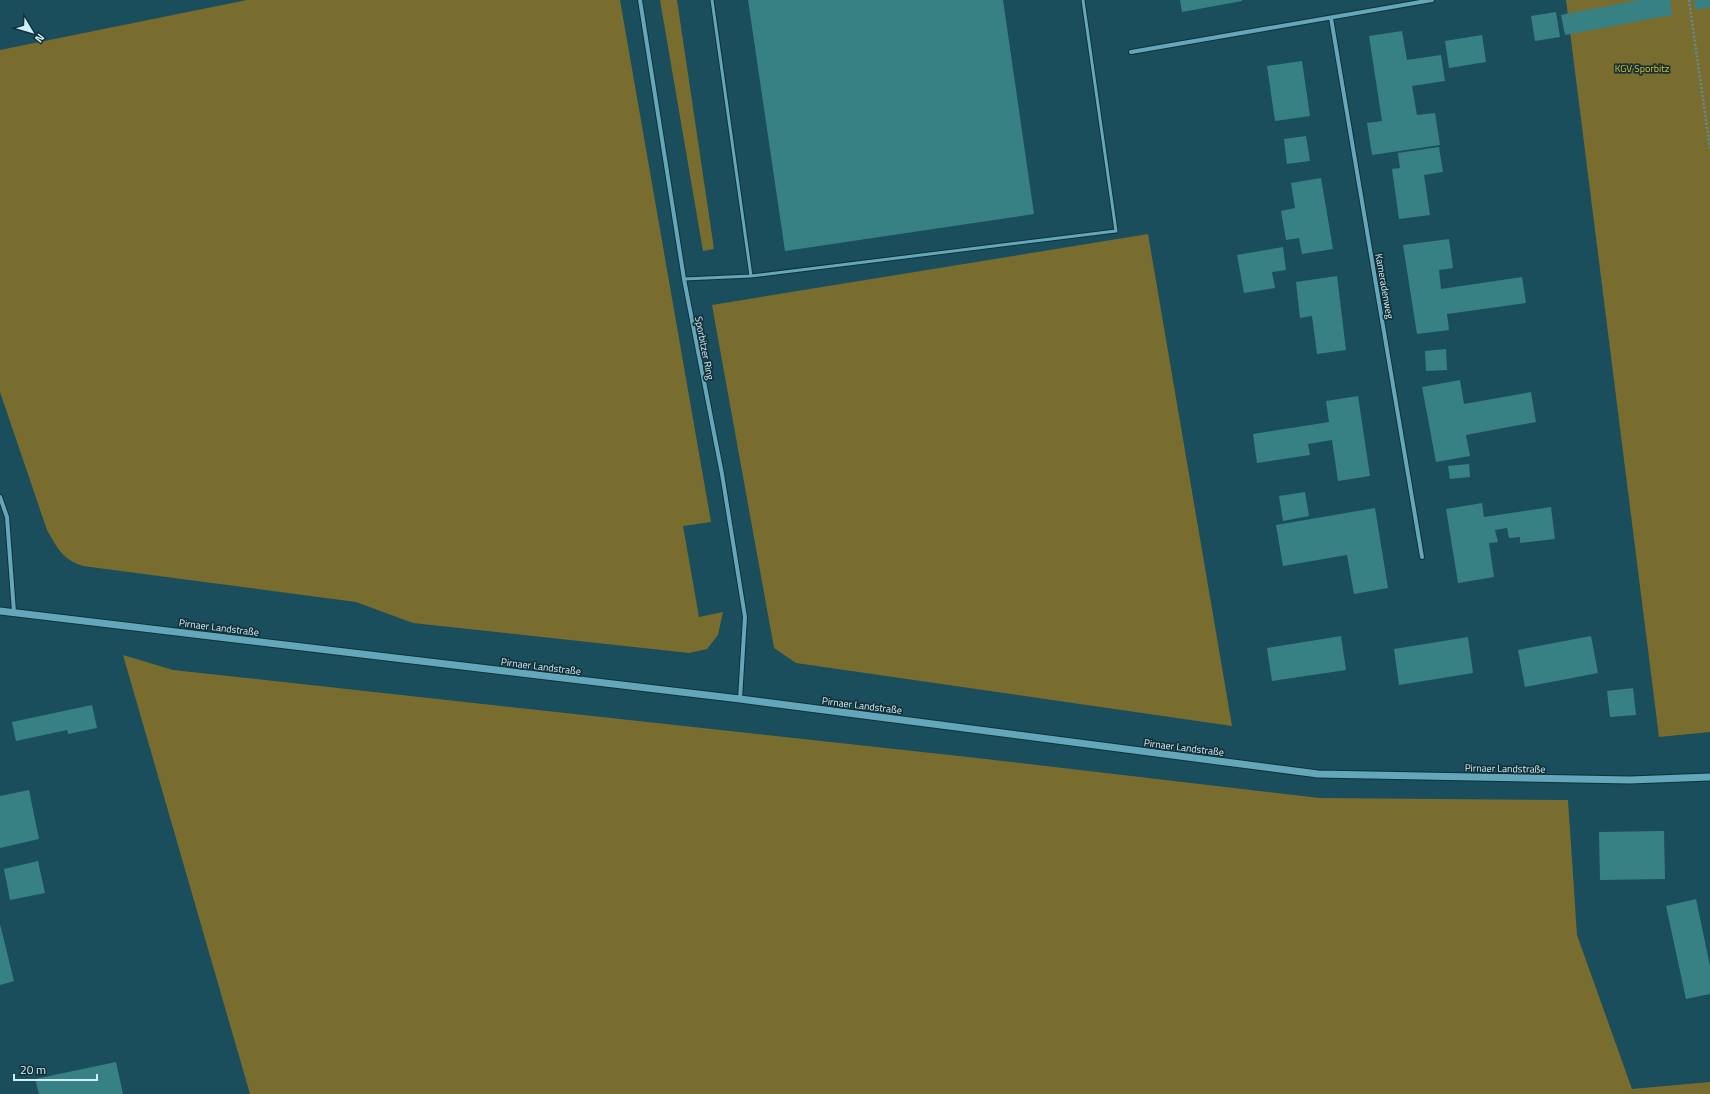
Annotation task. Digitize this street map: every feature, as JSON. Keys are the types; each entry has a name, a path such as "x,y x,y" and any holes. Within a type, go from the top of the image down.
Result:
{"street":[{"name":"Sporbitzer Ring","path":"640,0 684,279 722,474 745,617 740,699"},
{"path":"1131,52 1432,0"},
{"name":"Kameradenweg","path":"1331,18 1422,557"},
{"path":"0,497 7,517 14,612"},
{"name":"Pirnaer Landstraße","path":"0,611 740,699 1318,774 1630,780 1710,777"}],"lane":[{"path":"712,0 751,276"},
{"path":"684,279 751,276 1116,231 1083,0"}],"path":[{"path":"1689,0 1710,149"}],"green space":[{"path":"247,0 620,0 711,522 683,526 699,617 723,612 718,635 707,649 689,653 413,623 356,602 83,566 65,557 58,548 47,530 0,392 0,50"},
{"path":"660,0 677,0 714,249 703,251"},
{"name":"KGV Sporbitz","path":"1566,0 1710,0 1710,732 1659,737"},
{"path":"1148,234 1232,726 796,663 774,648 712,305"},
{"path":"123,655 173,670 968,757 1320,798 1568,800 1577,935 1632,1089 1710,1082 1710,1094 250,1094"}],"building":[{"path":"748,0 1003,0 1034,214 785,251"},
{"path":"1180,0 1242,0 1242,1 1182,12"},
{"path":"1639,0 1670,0 1672,15 1565,35 1561,15"},
{"path":"1694,0 1710,0 1710,7 1696,10"},
{"path":"1556,12 1560,37 1535,41 1531,16"},
{"path":"1402,31 1407,60 1441,55 1445,81 1412,86 1417,115 1435,113 1440,145 1372,155 1367,123 1382,121 1369,36"},
{"path":"1482,35 1486,62 1449,68 1445,41"},
{"path":"1302,61 1310,116 1275,121 1267,66"},
{"path":"1306,136 1310,161 1287,164 1284,139"},
{"path":"1439,147 1443,172 1424,175 1430,215 1399,219 1392,169 1400,168 1398,153"},
{"path":"1321,178 1333,249 1302,254 1299,238 1286,240 1281,211 1295,208 1291,183"},
{"path":"1449,239 1453,268 1439,270 1441,289 1522,277 1526,303 1447,314 1449,330 1417,334 1403,245"},
{"path":"1283,247 1286,270 1272,272 1275,288 1244,293 1237,255"},
{"path":"1337,276 1346,350 1317,354 1312,316 1300,318 1296,282"},
{"path":"1446,349 1447,370 1426,371 1425,351"},
{"path":"1460,380 1464,404 1531,392 1536,422 1466,435 1470,456 1436,462 1422,387"},
{"path":"1358,396 1370,476 1338,481 1332,440 1308,444 1310,455 1257,463 1253,434 1329,422 1326,401"},
{"path":"1469,464 1470,477 1450,479 1448,466"},
{"path":"1305,492 1309,516 1283,521 1279,496"},
{"path":"1482,503 1484,517 1551,507 1555,539 1520,543 1520,537 1509,538 1507,528 1495,530 1498,542 1489,543 1494,577 1458,583 1446,509"},
{"path":"1375,508 1388,588 1354,594 1347,555 1283,566 1276,525"},
{"path":"1341,636 1346,670 1272,681 1267,648"},
{"path":"1591,636 1598,673 1525,687 1518,650"},
{"path":"1468,637 1473,673 1399,685 1394,649"},
{"path":"1633,688 1636,715 1610,717 1607,691"},
{"path":"92,705 97,728 68,734 67,730 16,741 12,722"},
{"path":"29,790 39,839 0,848 0,796"},
{"path":"1664,831 1665,879 1600,880 1599,832"},
{"path":"38,861 45,893 10,900 4,869"},
{"path":"1696,899 1710,966 1710,994 1686,999 1666,906"},
{"path":"0,924 14,981 0,985"},
{"path":"116,1062 123,1094 39,1094 35,1079"}]}
